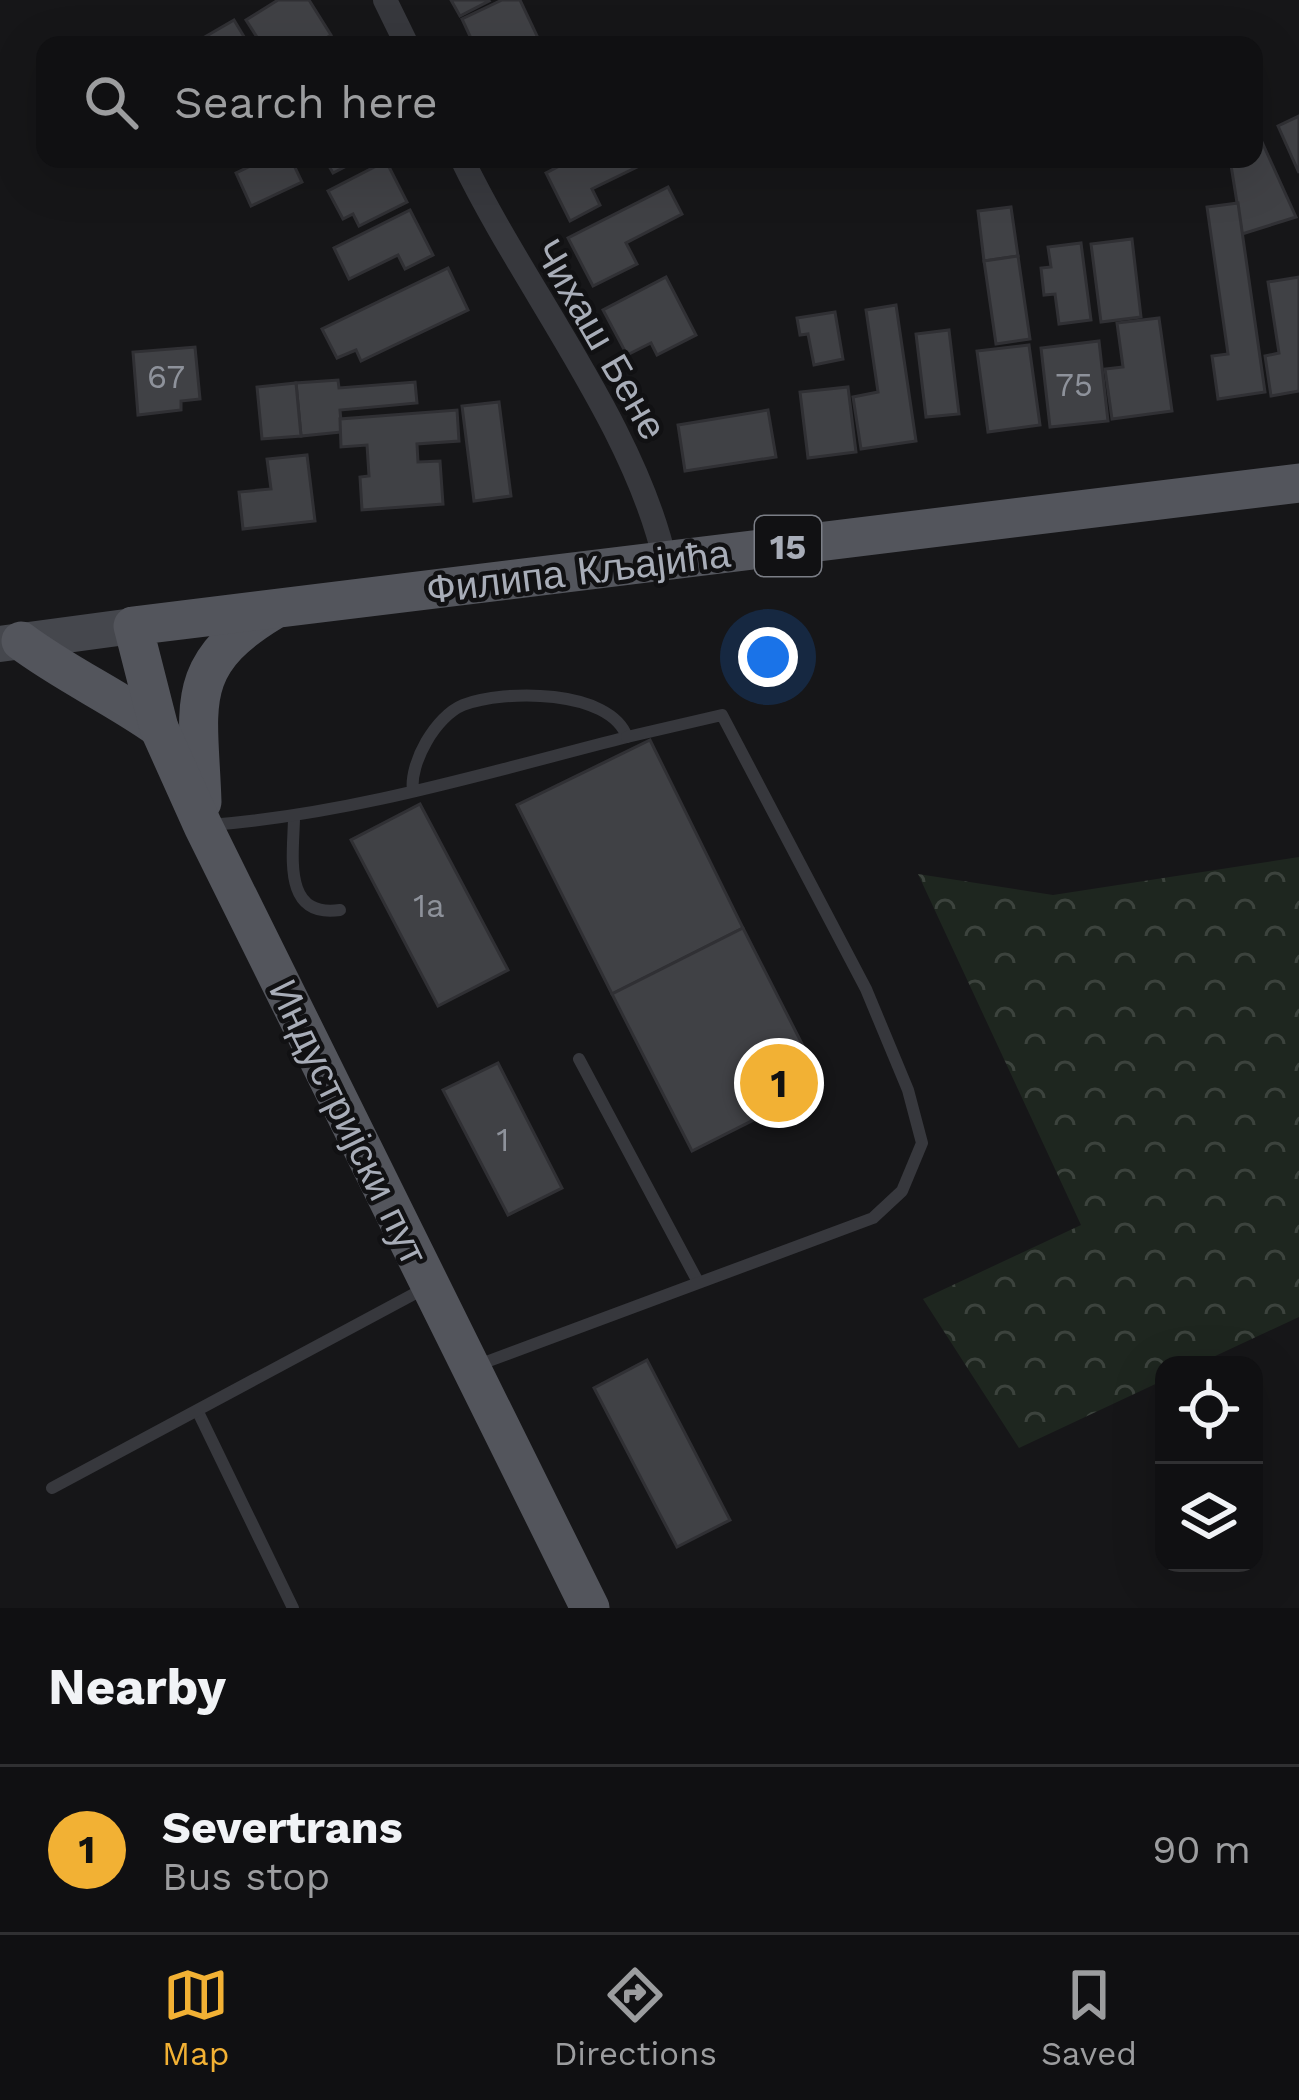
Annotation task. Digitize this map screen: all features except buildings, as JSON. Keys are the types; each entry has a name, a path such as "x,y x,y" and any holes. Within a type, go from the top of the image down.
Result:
{"main road":[{"name":"Филипа Кљајића","path":"134,626 1299,483"},
{"path":"202,826 199,709 207,670 237,633 278,608"},
{"name":"Индустријски пут","path":"134,626 159,728 202,826 590,1608"},
{"path":"10,643 74,681 121,701 159,728"}],"street":[{"path":"386,0 403,36"},
{"name":"Чихаш Бене","path":"466,168 497,233 632,460 655,514 665,561"},
{"name":"Филипа Кљајића","path":"10,643 134,626"}],"lane":[{"path":"413,791 411,776 421,752 459,706 507,697 579,699 603,707 627,737"},
{"path":"202,826 294,818 722,715 866,989 908,1090 922,1143 902,1191 873,1218 471,1367"},
{"path":"294,818 293,883 303,902 321,912 340,910"},
{"path":"579,1059 697,1280"},
{"path":"52,1488 199,1414 429,1286"},
{"path":"199,1414 292,1608"}],"green space":[{"path":"1299,857 1299,1317 1215,1356 1155,1356 1155,1384 1019,1448 923,1299 1081,1225 918,874 1053,895"}],"place":[{"name":"Severtrans","path":"779,1083"}]}
